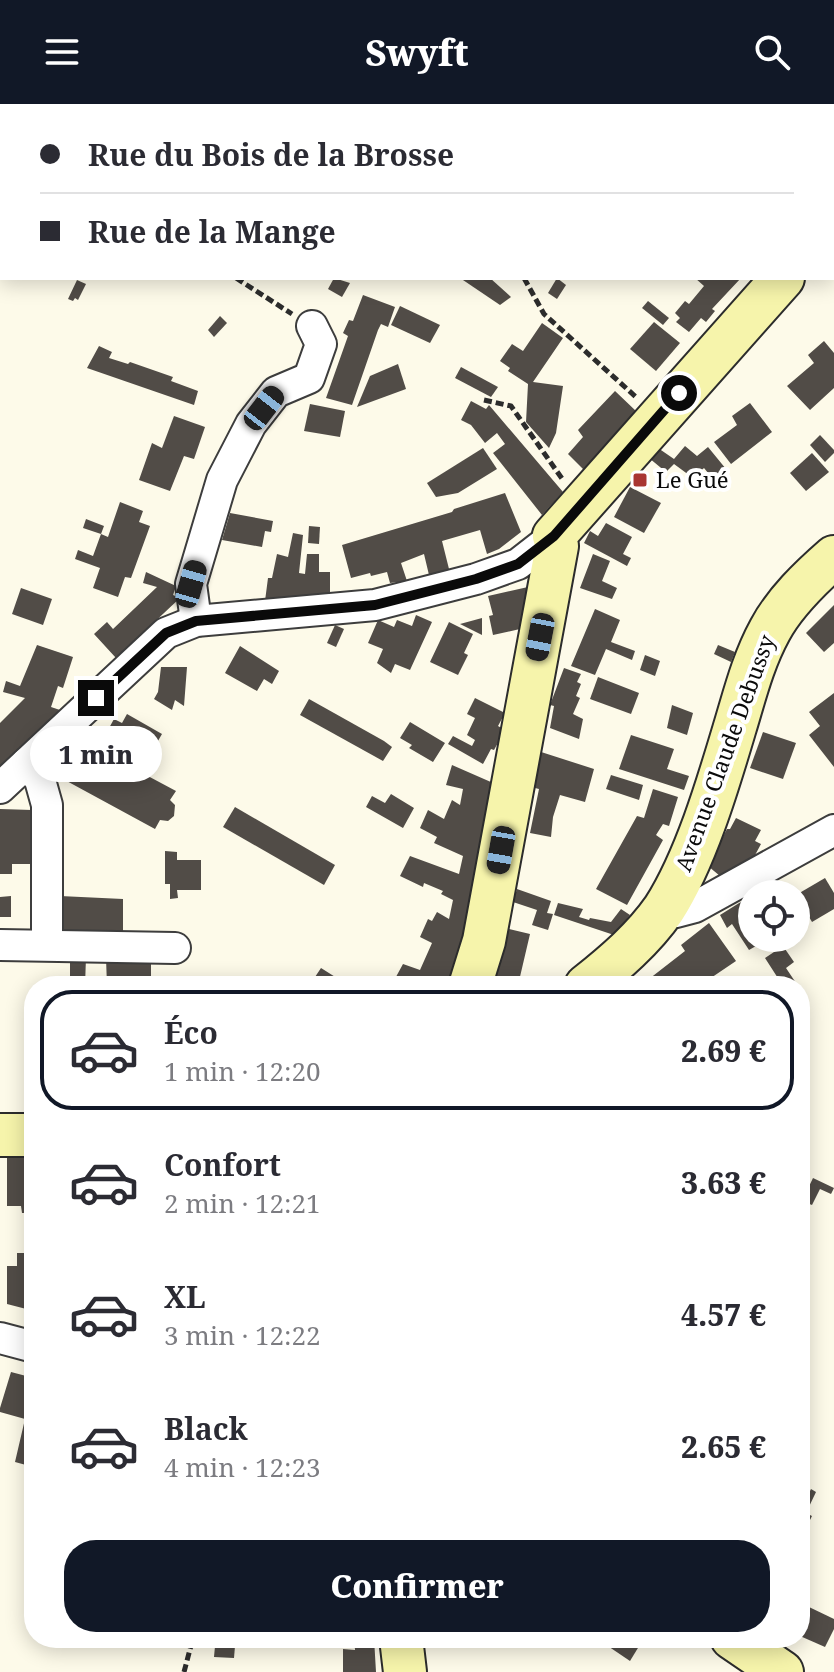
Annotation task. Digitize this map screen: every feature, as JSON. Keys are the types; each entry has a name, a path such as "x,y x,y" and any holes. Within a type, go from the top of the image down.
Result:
{"street":[{"path":"0,788 166,633 196,621 375,605 476,579 518,564 554,536 781,280"},
{"path":"196,621 191,584 222,480 251,424 276,392 309,378 321,344 312,326"},
{"path":"473,976 484,941 557,546 554,536"},
{"name":"Avenue Claude Debussy","path":"599,976 625,955 664,909 692,852 713,796 754,662 771,627 809,579 834,557"},
{"path":"27,763 40,780 47,805 47,945"},
{"path":"664,909 676,912 695,907 834,830"},
{"path":"0,945 175,948"},
{"path":"0,1135 24,1135"},
{"path":"0,1338 24,1344"},
{"path":"402,1648 405,1672"},
{"path":"747,1648 782,1672"}],"path":[{"path":"239,280 312,326"},
{"path":"525,280 544,314 658,417"},
{"path":"484,400 511,406 559,476 584,500"},
{"path":"184,1672 190,1648"}],"building":[{"path":"77,280 86,284 78,300 75,298 73,301 68,299"},
{"path":"333,280 350,283 342,297 328,289"},
{"path":"463,280 492,280 511,297 500,305"},
{"path":"556,280 566,285 557,299 548,293"},
{"path":"697,280 739,280 712,309 715,311 706,322 701,318 689,332 676,322 680,318 675,313 685,301 689,304 704,286"},
{"path":"363,295 395,307 388,327 381,324 378,330 352,405 326,398 348,336 343,333 349,320 353,321"},
{"path":"648,301 669,318 663,325 642,308"},
{"path":"400,306 440,325 430,343 391,325"},
{"path":"220,316 227,323 214,337 208,330"},
{"path":"654,322 680,343 656,371 630,349"},
{"path":"542,323 563,338 533,382 563,386 556,433 549,448 526,422 528,384 508,371 510,368 500,361 512,344 523,351"},
{"path":"824,341 834,353 834,388 810,410 787,386 814,363 808,355"},
{"path":"99,346 112,352 109,358 173,377 171,381 198,391 194,405 87,368"},
{"path":"398,364 406,389 357,407 370,376"},
{"path":"461,367 498,387 491,397 455,378"},
{"path":"615,391 637,412 584,470 568,454 583,437 578,430"},
{"path":"471,401 486,409 489,405 563,492 542,515 493,453 505,444 497,433 485,443 471,425 461,420"},
{"path":"750,403 772,432 731,464 714,442 737,425 732,416"},
{"path":"310,404 345,411 340,437 304,431"},
{"path":"174,416 205,427 194,459 184,456 170,491 139,480 152,443 162,448"},
{"path":"820,435 834,450 825,462 810,445"},
{"path":"685,446 697,456 708,447 726,469 713,479 704,468 693,478 674,464 666,472 649,458 658,448 674,459"},
{"path":"483,448 497,469 458,493 436,497 427,483"},
{"path":"812,453 829,472 806,491 790,473"},
{"path":"630,487 661,503 644,533 614,517"},
{"path":"505,493 521,532 499,549 487,554 480,530 442,541 449,569 429,575 424,554 401,563 407,581 390,583 387,572 351,578 342,545"},
{"path":"120,502 143,511 139,522 150,526 131,578 125,577 118,597 93,588 100,568 75,559 78,550 93,556 101,534 108,537"},
{"path":"230,513 273,521 271,532 265,531 262,547 222,540"},
{"path":"86,519 104,526 101,534 83,528"},
{"path":"606,523 632,537 623,554 631,558 627,566 584,543 590,531 598,536"},
{"path":"309,526 320,527 319,544 308,543"},
{"path":"293,533 303,535 299,573 305,574 307,554 319,554 319,572 330,572 330,596 265,601 268,578 272,578 277,554 288,557"},
{"path":"593,554 610,561 602,581 617,588 612,599 580,588"},
{"path":"146,572 176,586 173,595 180,598 116,658 94,634 107,622 113,629 157,587 143,583"},
{"path":"528,587 534,614 519,639 520,629 493,635 489,616 493,615 488,596"},
{"path":"21,588 52,599 43,625 12,614"},
{"path":"834,605 834,643 824,652 806,633"},
{"path":"595,609 620,620 611,642 635,651 632,660 606,649 595,675 571,666"},
{"path":"416,615 432,622 410,670 395,664 391,673 377,663 383,649 368,643 378,620 394,627 397,620 412,626"},
{"path":"482,618 482,635 460,624"},
{"path":"449,622 473,634 464,653 468,655 458,675 430,662"},
{"path":"335,625 344,629 336,647 327,643"},
{"path":"37,645 73,657 63,688 58,686 51,707 60,710 0,767 0,723 25,698 3,692 6,681 20,686"},
{"path":"718,645 735,652 731,662 714,654"},
{"path":"240,646 279,671 272,684 264,679 257,691 225,673"},
{"path":"645,655 660,661 655,676 640,670"},
{"path":"161,667 187,667 184,706 175,700 172,710 154,699 158,692"},
{"path":"564,668 581,674 576,696 580,698 573,714 583,719 579,739 550,728 554,706 550,705"},
{"path":"598,677 639,693 631,714 590,699"},
{"path":"834,693 834,767 809,735 820,726 809,712"},
{"path":"475,698 505,713 498,726 505,730 483,764 448,744 453,736 472,746 475,740 467,735 475,718 467,714"},
{"path":"309,699 392,747 383,761 300,715"},
{"path":"672,705 693,713 687,735 667,728"},
{"path":"127,714 162,734 148,758 153,761 146,775 176,791 170,800 175,805 174,816 168,821 160,820 155,829 63,779 67,757 84,741 98,748 114,719 122,723"},
{"path":"410,722 445,743 433,762 409,748 412,745 400,738"},
{"path":"763,732 796,743 783,779 750,768"},
{"path":"631,735 674,749 667,769 689,776 684,790 619,769"},
{"path":"538,751 594,769 585,802 560,795 551,837 530,833 539,789 531,787"},
{"path":"452,765 500,786 455,976 396,976 403,964 420,970 432,943 420,937 428,919 432,921 437,912 449,919 453,900 441,894 443,891 424,883 423,887 400,876 410,856 459,874 463,856 434,843 437,837 420,828 428,810 444,819 452,800 460,805 463,789 446,785"},
{"path":"611,775 643,785 639,800 606,789"},
{"path":"653,789 678,797 669,826 663,824 656,835 663,840 627,905 596,889 637,816 644,818"},
{"path":"391,794 414,808 403,828 366,807 372,796 385,803"},
{"path":"235,807 335,865 324,885 223,827"},
{"path":"0,809 32,810 31,864 12,864 12,874 0,874"},
{"path":"736,818 761,830 755,841 761,844 754,857 720,876 708,866"},
{"path":"165,851 177,852 177,860 201,860 201,890 177,890 178,898 170,899 170,884 165,884"},
{"path":"825,878 834,893 834,909 812,922 810,919 810,887"},
{"path":"517,889 551,901 547,913 553,914 548,930 532,925 537,910 513,902"},
{"path":"11,896 11,917 0,917 0,897"},
{"path":"60,896 123,899 123,935 59,934"},
{"path":"558,903 583,909 579,917 589,920 611,922 621,909 630,915 614,935 554,915"},
{"path":"738,904 738,933 732,924 727,928 720,915"},
{"path":"709,923 736,961 714,976 653,976 685,951 681,945"},
{"path":"501,927 530,934 520,976 494,976"},
{"path":"774,952 787,952 794,962 786,968 791,976 777,976 765,958"},
{"path":"70,957 86,957 85,976 70,976"},
{"path":"106,958 151,958 151,976 107,976"},
{"path":"321,968 334,976 316,976"},
{"path":"7,1158 24,1158 24,1213 21,1206 7,1206"},
{"path":"813,1178 834,1188 831,1194 820,1189 812,1205 810,1184"},
{"path":"17,1253 24,1253 24,1308 7,1304 7,1266 17,1266"},
{"path":"11,1372 24,1375 24,1419 0,1412"},
{"path":"24,1423 24,1464 15,1462"},
{"path":"810,1491 816,1492 810,1505"},
{"path":"810,1607 834,1619 834,1629 825,1647 810,1640"},
{"path":"215,1648 235,1648 234,1658 214,1657"},
{"path":"375,1648 376,1672 343,1672 343,1649"},
{"path":"611,1648 638,1648 630,1661"}],"place":[{"name":"Le Gué","path":"640,480"}],"route":[{"path":"96,698 166,633 196,621 375,605 476,579 518,564 554,536 679,393"}]}
